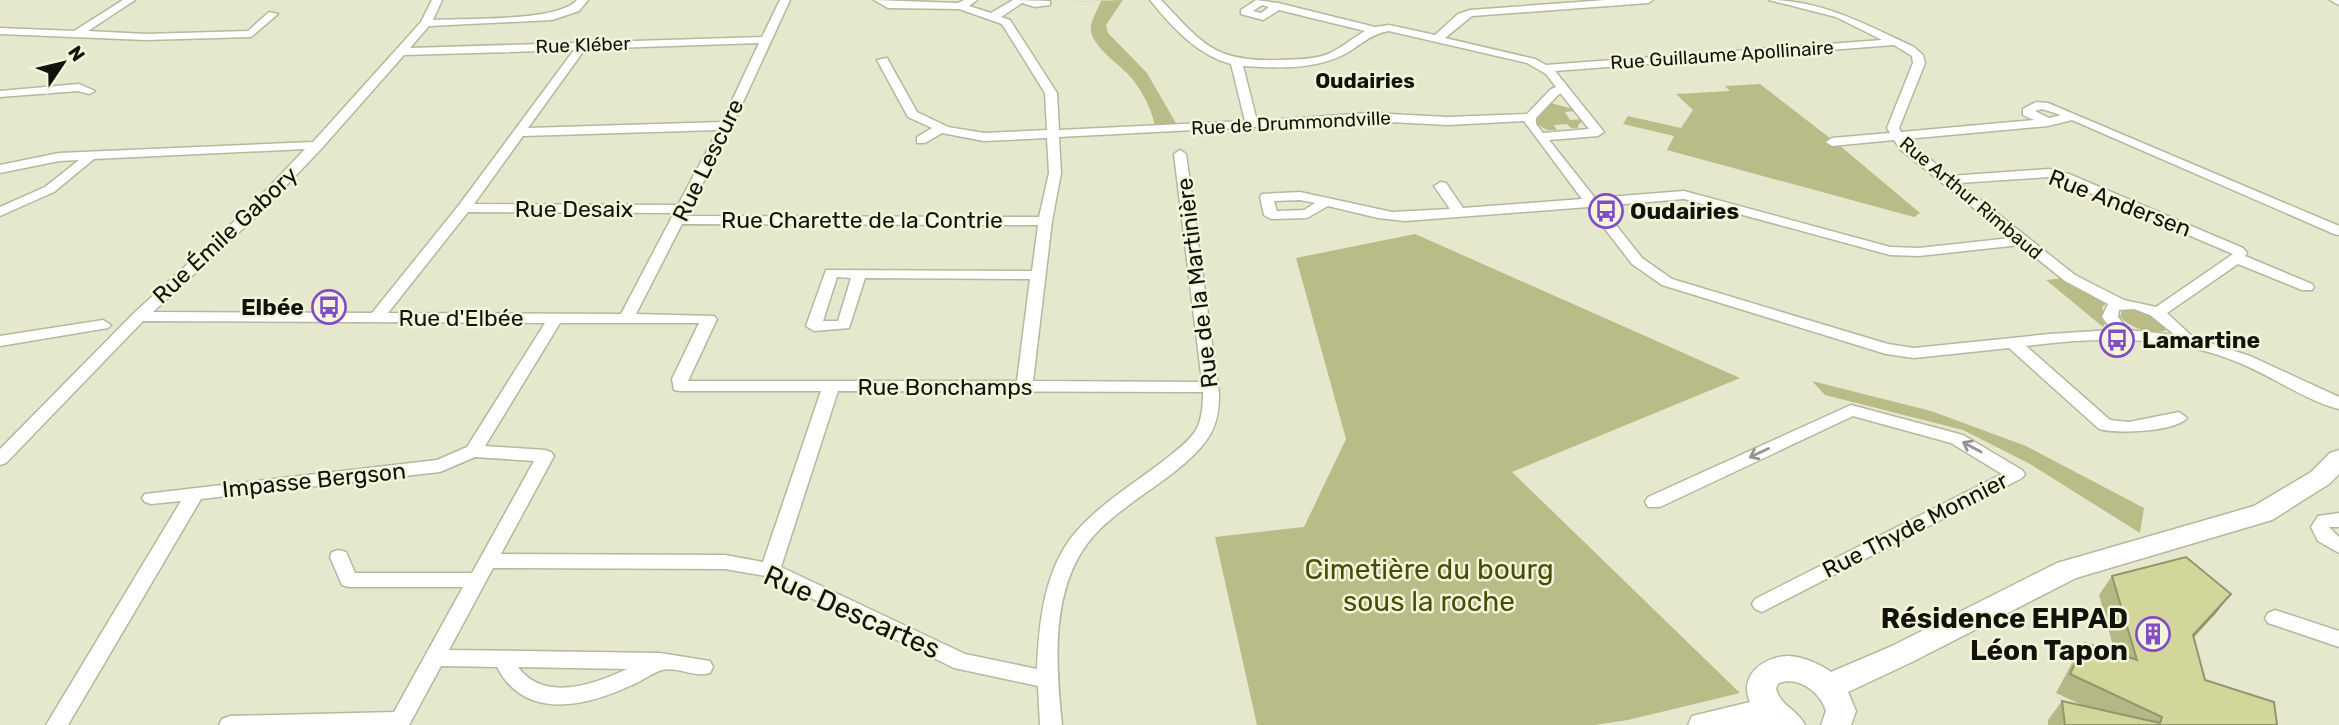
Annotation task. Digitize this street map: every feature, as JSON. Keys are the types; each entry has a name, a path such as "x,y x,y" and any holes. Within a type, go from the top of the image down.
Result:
{"street":[{"path":"76,34 130,0"},
{"name":"Rue Émile Gabory","path":"0,459 139,316 257,208 318,145 426,23 436,0"},
{"path":"426,23 552,17 575,9 583,0"},
{"name":"Rue Lescure","path":"626,318 726,126 785,0"},
{"path":"878,0 888,5 960,6 998,18 1051,93 1055,173 1037,275 1024,387"},
{"path":"960,6 972,0"},
{"path":"998,18 1021,0 1035,4 1046,3"},
{"path":"1155,0 1208,54 1237,63 1322,60 1339,53 1373,30"},
{"path":"1438,38 1462,16 1470,13 1648,0"},
{"path":"1774,0 1798,3 1839,15 1899,42"},
{"path":"1278,6 1373,30 1406,30 1531,61 1546,68 1598,132 1540,137"},
{"path":"0,31 146,37 251,34 273,14"},
{"name":"Rue Kléber","path":"402,52 765,40"},
{"name":"Rue Guillaume Apollinaire","path":"1546,68 1899,42"},
{"name":"Rue Arthur Rimbaud","path":"1899,42 1916,55 1919,63 1894,128 1895,135 1904,146 2070,278 2120,304 2131,304 2158,312 2176,325 2189,341"},
{"path":"376,318 522,132 583,45"},
{"name":"Rue de Drummondville","path":"883,60 912,114 962,135 984,137 1369,117 1448,121 1530,117"},
{"path":"1237,63 1237,72 1252,125"},
{"path":"0,94 79,87 89,91"},
{"path":"1563,90 1555,91 1530,117 1530,124 1637,261 1667,282 1886,349 1914,353 2123,334 2189,341 2236,356 2339,404"},
{"path":"2048,122 2027,109 2039,105 2073,116 2339,231"},
{"path":"1832,142 2048,122 2073,116"},
{"path":"522,132 726,126"},
{"path":"921,140 941,128"},
{"path":"0,169 59,157 318,145"},
{"path":"0,212 42,195 77,170 91,155"},
{"name":"Rue de la Martinière","path":"1051,725 1046,679 1054,600 1070,556 1080,538 1097,520 1199,439 1208,428 1211,387 1180,155"},
{"name":"Rue Andersen","path":"1948,180 2033,173 2064,177 2232,247 2240,253 2237,258 2307,287"},
{"path":"1441,186 1459,213"},
{"path":"1325,202 1393,217 1684,195 1890,251 1919,252 2021,241"},
{"path":"2279,205 2291,199 2339,220"},
{"name":"Rue Desaix","path":"464,208 682,214"},
{"name":"Rue Charette de la Contrie","path":"682,214 1045,220"},
{"path":"2158,312 2237,258"},
{"path":"859,274 1037,275"},
{"path":"2120,304 2112,307 2110,317 2123,334"},
{"name":"Rue d'Elbée","path":"139,316 709,319 680,379 680,386"},
{"path":"230,725 399,723 545,456 473,451 555,318"},
{"path":"0,341 103,325"},
{"path":"2013,343 2105,425 2129,428 2179,418"},
{"name":"Rue Bonchamps","path":"680,386 1211,387"},
{"path":"770,570 831,387"},
{"name":"Rue Thyde Monnier","path":"1654,502 1852,410 1957,439 2016,474 1762,604"},
{"name":"Impasse Bergson","path":"151,498 440,466 473,451"},
{"path":"1829,687 1902,654 2067,570 2263,513 2320,478 2339,459"},
{"path":"57,725 195,493"},
{"path":"2339,520 2324,521 2320,527 2325,536 2339,546"},
{"path":"339,557 349,580 478,580"},
{"name":"Rue Descartes","path":"488,561 725,562 770,570 961,662 1046,679"},
{"path":"2274,618 2339,639"},
{"path":"435,658 660,661 703,667"},
{"path":"503,659 516,680 540,695 562,696 621,683 660,661"},
{"path":"1781,718 1761,691 1763,681 1778,670 1810,674 1829,687 1840,703 1844,723"},
{"path":"1703,725 1781,718"}],"green space":[{"path":"1123,0 1106,25 1108,33 1147,73 1177,125 1155,126 1137,85 1093,38 1091,24 1101,1 1057,2"},
{"path":"1760,84 1920,213 1914,217 1667,150 1674,136 1623,124 1628,116 1681,128 1693,110 1676,94 1730,91 1725,86"},
{"path":"1551,103 1573,109 1575,111 1565,112 1570,120 1583,121 1578,128 1571,128 1567,124 1554,125 1557,130 1547,130 1536,124 1535,121"},
{"name":"Cimetière du bourg sous la roche","path":"1415,234 1740,378 1512,472 1740,693 1628,720 1594,725 1257,725 1215,537 1304,527 1346,439 1296,258"},
{"path":"2065,278 2106,303 2102,308 2107,321 2103,327 2046,280"},
{"path":"2132,308 2143,310 2168,325 2165,331 2141,330 2130,325 2120,317 2122,311"},
{"path":"1812,381 1931,411 2026,446 2144,508 2140,533 2030,464 1963,430 1825,395"}],"building":[{"name":"Résidence EHPAD Léon Tapon","path":"2186,557 2231,594 2193,635 2205,680 2274,702 2277,725 2065,725 2062,701 2160,723 2162,717 2070,674 2085,643 2137,660 2112,576"}],"place":[{"name":"Oudairies","path":"1606,211"},
{"name":"Elbée","path":"329,307"},
{"name":"Lamartine","path":"2117,340"},
{"name":"Résidence EHPAD Léon Tapon","path":"2153,634"}],"district":[{"name":"Oudairies","path":"1365,80"}]}
